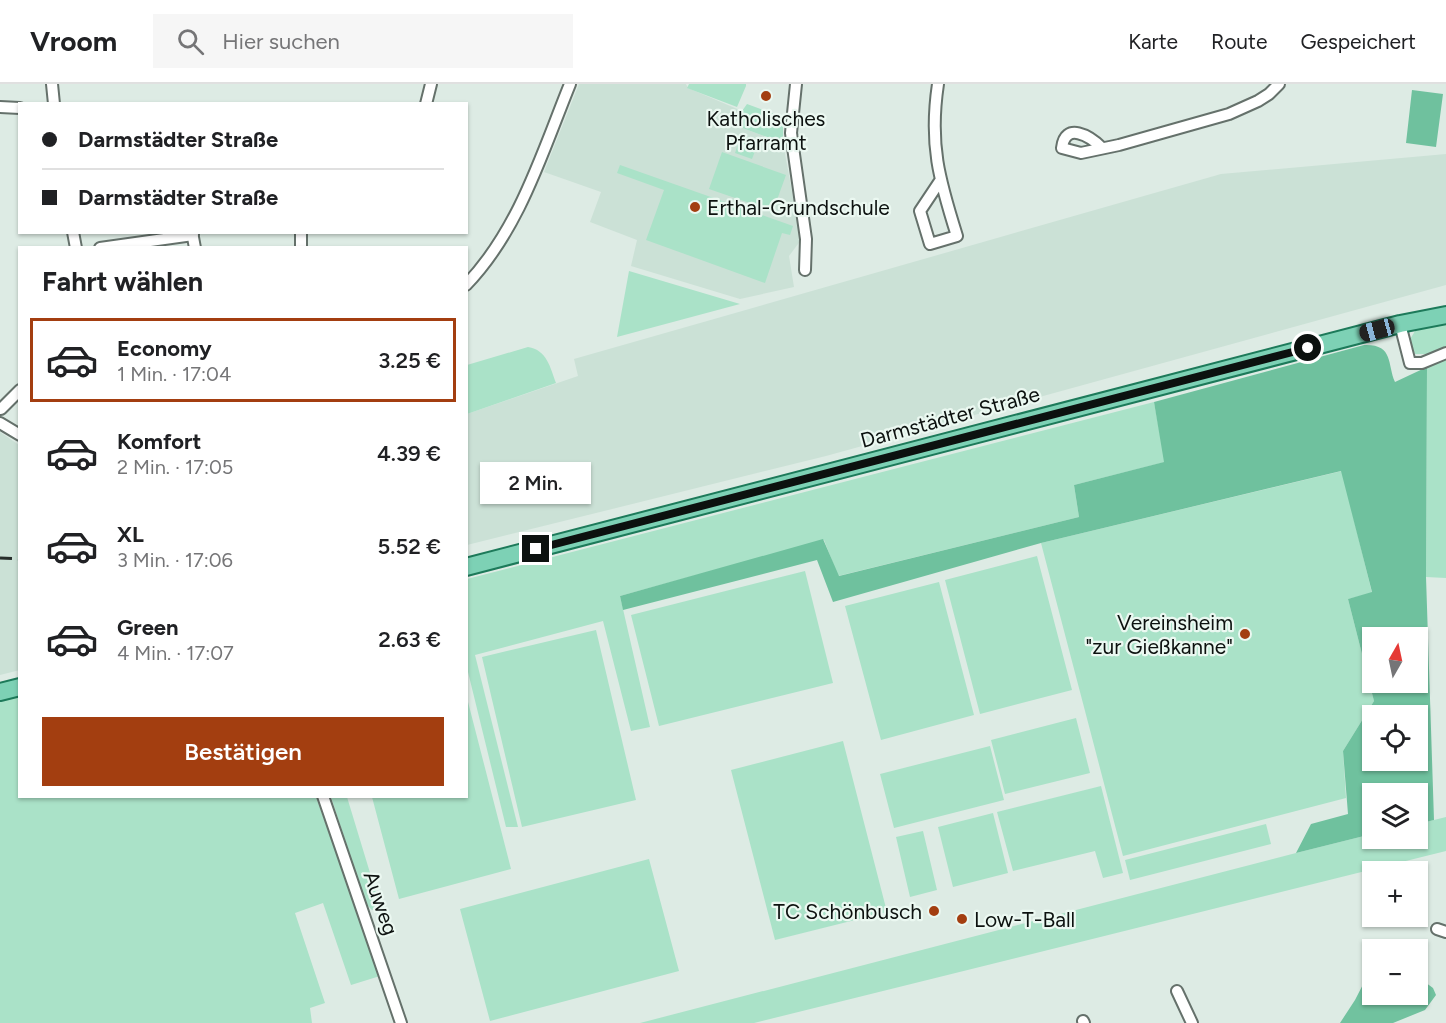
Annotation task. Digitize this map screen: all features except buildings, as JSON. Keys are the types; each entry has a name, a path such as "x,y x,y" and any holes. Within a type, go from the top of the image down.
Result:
{"main road":[{"name":"Darmstädter Straße","path":"468,566 1400,324 1446,315"},
{"path":"0,692 18,688"}],"street":[{"path":"52,84 54,102"},
{"path":"426,102 431,84"},
{"path":"468,283 484,265 510,227 570,84"},
{"path":"796,84 791,133 807,239 805,270"},
{"path":"938,84 934,112 934,142 940,181 957,236 930,244 920,211 940,181"},
{"path":"1102,148 1228,114 1258,101 1279,84"},
{"path":"0,107 18,108"},
{"path":"113,246 192,234"},
{"path":"1400,324 1410,363 1422,363 1446,353"},
{"path":"1,409 18,392"},
{"path":"0,423 18,434"},
{"name":"Auweg","path":"324,798 401,1023"},
{"path":"1177,991 1192,1023"}],"shaded area":[{"name":"Erthal-Grundschule","path":"579,84 686,84 688,88 742,111 737,126 783,143 801,240 789,256 794,287 740,299 631,266 637,240 590,222 601,192 544,172"},
{"path":"689,84 746,84 746,86 737,107 687,88"},
{"path":"1412,90 1443,94 1436,147 1406,143"},
{"path":"747,104 783,117 783,143 737,126"},
{"path":"741,135 759,141 752,159 735,153"},
{"path":"722,152 786,175 773,211 709,189"},
{"path":"1446,154 1446,285 826,456 468,545 468,414 578,376 574,359 1221,174"},
{"path":"620,165 793,226 790,235 782,233 765,283 646,240 664,190 617,173"},
{"path":"629,271 740,304 617,337"},
{"path":"1446,323 1446,346 1428,354 1415,354 1409,341 1415,331"},
{"path":"1364,345 1380,348 1385,352 1395,382 1427,367 1428,627 1362,627 1362,654 1348,599 1372,592 1341,471 1041,543 833,602 817,560 623,610 620,596 823,539 839,576 1079,517 1074,485 1164,462 1154,402"},
{"path":"528,347 544,355 556,383 468,414 468,365"},
{"path":"1446,358 1446,578 1426,577 1427,367"},
{"path":"1154,402 1165,462 1074,485 1079,517 838,576 824,540 620,596 650,727 631,731 603,621 475,655 518,827 506,827 468,672 468,579"},
{"path":"0,432 18,444 18,670 0,675"},
{"path":"1342,471 1372,593 1348,599 1362,654 1362,693 1372,693 1374,701 1372,705 1362,705 1362,720 1343,751 1346,798 1123,856 1041,543"},
{"path":"1037,556 1072,690 980,714 945,580"},
{"path":"805,571 833,683 659,726 631,615"},
{"path":"939,582 974,715 881,740 845,606"},
{"path":"596,630 636,800 522,827 482,657"},
{"path":"1428,638 1434,820 1428,822 1428,783 1362,783 1362,836 1296,853 1311,824 1348,814 1343,751 1362,720 1362,771 1428,771 1428,705 1372,705 1374,701 1372,693 1428,693"},
{"path":"18,693 18,798 316,798 380,976 351,985 323,903 295,913 325,1003 310,1008 312,1023 0,1023 0,698"},
{"path":"468,702 511,869 399,899 372,798 468,798"},
{"path":"1076,718 1090,773 1005,794 991,740"},
{"path":"843,741 887,912 775,940 731,770"},
{"path":"990,746 1004,800 894,828 880,774"},
{"path":"1101,786 1123,873 1103,878 1095,851 1013,871 997,812"},
{"path":"331,798 347,798 381,909 372,910 366,904"},
{"path":"993,813 1008,873 953,887 938,827"},
{"path":"1446,817 1446,851 1406,861 1362,861 1362,872 754,1023 640,1023 1362,836 1362,849 1428,849 1428,822"},
{"path":"1266,824 1271,844 1130,880 1125,860"},
{"path":"923,831 937,890 910,897 896,837"},
{"path":"649,859 679,971 490,1021 460,909"},
{"path":"1428,984 1433,988 1436,995 1425,1010 1393,1023 1340,1023 1362,986 1362,1005 1428,1005"}],"railway":[{"path":"0,558 18,559"}],"place":[{"name":"Katholisches Pfarramt","path":"766,96"},
{"name":"Erthal-Grundschule","path":"695,207"},
{"name":"Vereinsheim \"zur Gießkanne\"","path":"1245,634"},
{"name":"TC Schönbusch","path":"934,911"},
{"name":"Low-T-Ball","path":"962,919"}],"route":[{"path":"536,549 1308,348"}]}
